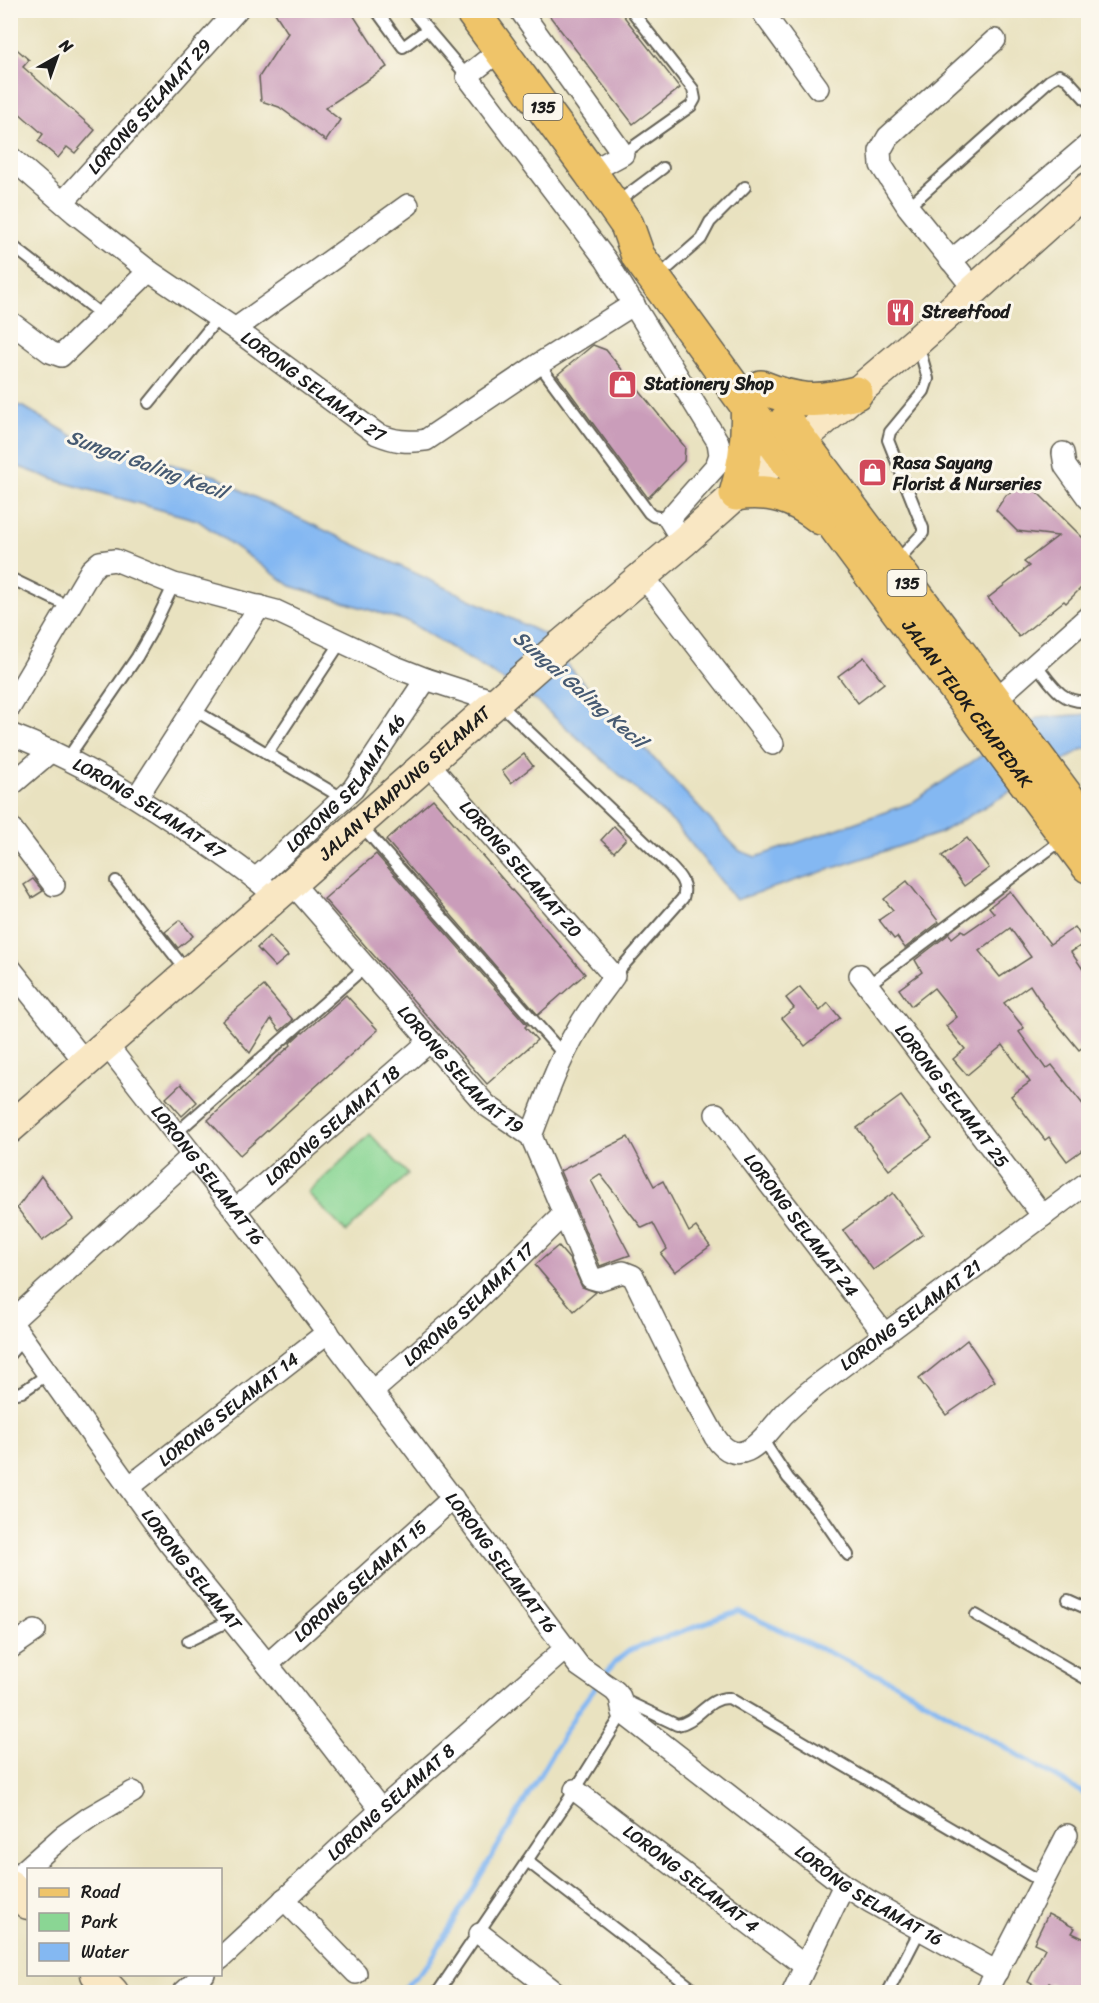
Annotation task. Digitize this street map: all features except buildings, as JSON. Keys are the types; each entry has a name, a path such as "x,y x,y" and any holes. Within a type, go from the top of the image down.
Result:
{"main road":[{"name":"135","path":"471,10 620,215 638,256 754,396"},
{"name":"135","path":"620,215 652,245 669,267 754,396 791,447"},
{"path":"839,532 813,512 784,496 756,491 736,494 743,471 754,396 778,394 816,401 856,393"},
{"name":"JALAN TELOK CEMPEDAK","path":"791,447 893,565 995,700 1004,732"},
{"name":"JALAN TELOK CEMPEDAK","path":"791,447 839,532 1004,732 1077,831 1089,866"}],"street":[{"name":"LORONG SELAMAT 29","path":"63,202 237,10"},
{"path":"520,10 623,154 590,172"},
{"path":"761,10 818,88"},
{"path":"974,289 908,207 881,165 880,151 888,137 995,40"},
{"path":"500,50 467,76 606,261 712,430 719,448 720,454 716,465 676,530"},
{"path":"951,261 1089,145"},
{"name":"LORONG SELAMAT 27","path":"10,157 149,271 377,434 392,440 410,443 426,440 439,433 539,364 634,304"},
{"name":"JALAN KAMPUNG SELAMAT","path":"10,1128 188,973 275,886 360,824 561,645 643,576 676,530 736,494 916,341 1089,188"},
{"path":"226,324 408,205"},
{"path":"10,322 54,355 61,356 149,271"},
{"path":"1063,453 1065,466 1089,498"},
{"path":"10,706 91,570 100,562 115,560 174,584 260,606 291,617 341,642 426,679 504,695"},
{"path":"643,576 773,744"},
{"path":"137,797 260,606"},
{"path":"995,700 1089,617"},
{"name":"LORONG SELAMAT 46","path":"275,886 363,776 426,679"},
{"name":"LORONG SELAMAT 47","path":"10,734 59,755 137,797 275,886"},
{"path":"10,786 59,755"},
{"name":"LORONG SELAMAT 20","path":"428,763 614,976"},
{"path":"10,827 54,885"},
{"name":"LORONG SELAMAT 19","path":"275,886 365,967 486,1104 531,1136 591,1278 598,1280 623,1272 633,1276 715,1437 728,1451 736,1453"},
{"name":"LORONG SELAMAT 16","path":"10,968 175,1134 373,1391 579,1666 844,1884 869,1901 997,1972"},
{"path":"531,1136 564,1055 586,1015 614,976"},
{"name":"LORONG SELAMAT 25","path":"864,980 1043,1216"},
{"name":"LORONG SELAMAT 18","path":"235,1210 430,1041"},
{"name":"LORONG SELAMAT 24","path":"716,1114 885,1335"},
{"path":"10,1322 192,1156"},
{"name":"LORONG SELAMAT 21","path":"736,1453 752,1449 794,1404 1089,1182"},
{"name":"LORONG SELAMAT 17","path":"373,1391 472,1304 563,1215"},
{"name":"LORONG SELAMAT","path":"10,1322 17,1347 48,1374 169,1543 381,1810"},
{"name":"LORONG SELAMAT 14","path":"129,1487 327,1332"},
{"name":"LORONG SELAMAT 15","path":"268,1665 453,1498"},
{"path":"10,1648 35,1631"},
{"name":"LORONG SELAMAT 8","path":"222,1957 381,1810 565,1649"},
{"name":"LORONG SELAMAT 4","path":"575,1790 805,1966"},
{"path":"37,1868 63,1836 133,1792"},
{"path":"986,1992 1067,1835"},
{"path":"16,1893 27,1880"},
{"path":"793,1992 844,1884"},
{"path":"284,1899 356,1973"},
{"path":"480,1934 555,1992"},
{"path":"184,1992 202,1976"}],"lane":[{"path":"376,10 403,47 426,30"},
{"path":"411,10 467,76"},
{"path":"623,154 691,106 695,99 693,89 631,10"},
{"path":"908,207 1050,80 1059,75 1089,102"},
{"path":"620,215 663,168"},
{"path":"669,267 701,239 710,222 745,187"},
{"path":"10,244 103,316"},
{"path":"149,403 226,324"},
{"path":"893,565 923,528 888,440 890,432 924,391 928,379 916,341"},
{"path":"539,364 649,513 676,530"},
{"path":"10,578 70,607"},
{"path":"59,755 137,657 174,584"},
{"path":"267,754 341,642"},
{"path":"1036,664 1068,700 1089,701"},
{"path":"504,695 668,864 684,884 685,891 682,898 614,976"},
{"path":"194,710 344,799"},
{"path":"360,824 564,1055"},
{"path":"864,980 1077,831"},
{"path":"116,881 188,973"},
{"path":"175,1134 365,967"},
{"path":"10,1388 17,1393 22,1392 48,1374"},
{"path":"762,1439 778,1464 817,1510 848,1555"},
{"path":"1068,1600 1089,1608"},
{"path":"976,1615 1089,1680"},
{"path":"188,1641 231,1620"},
{"path":"438,1992 480,1934 575,1790 611,1694 677,1725 690,1720 721,1697 729,1698 1042,1882"},
{"path":"527,1861 697,1992"},
{"path":"888,1992 920,1930"}],"green space":[{"path":"370,1134 408,1174 346,1232 308,1193"}],"water":[{"name":"Sungai Galing Kecil","path":"10,403 24,407 81,441 216,476 250,495 546,635 570,668 730,841 740,851 756,857 911,803 1037,718 1088,714 1088,748 940,833 736,900 676,825 534,699 409,622 291,586 197,520 58,481 11,464"}],"waterway":[{"path":"603,1677 615,1662 630,1650 739,1611 897,1684 1088,1796"},
{"path":"400,1992 429,1963 578,1710 597,1685"}],"place":[{"name":"Streetfood","path":"901,312"},
{"name":"Stationery Shop","path":"623,384"},
{"name":"Rasa Sayang Florist & Nurseries","path":"872,473"}]}
